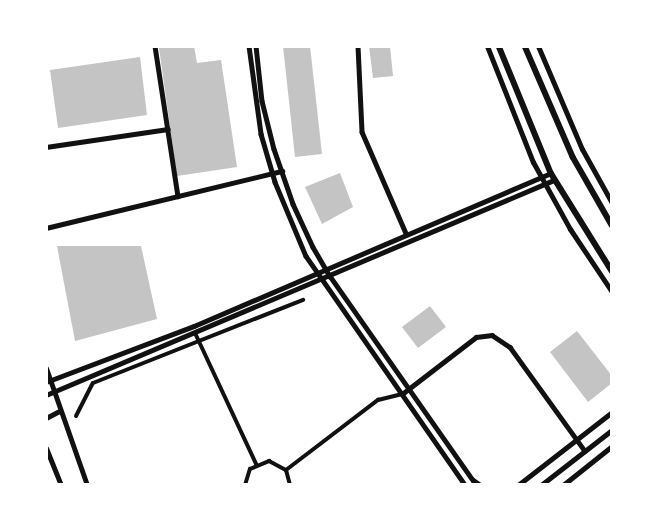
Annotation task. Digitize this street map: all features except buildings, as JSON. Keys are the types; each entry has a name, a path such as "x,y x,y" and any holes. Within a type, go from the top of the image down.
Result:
{"main road":[{"path":"487,46 516,124 541,177 612,292"},
{"path":"499,46 550,173 612,271"},
{"path":"525,46 570,150 612,225"},
{"path":"538,46 582,149 612,204"},
{"path":"46,368 47,382 87,485"},
{"path":"46,418 59,411"},
{"path":"518,485 612,412"},
{"path":"541,485 612,430"},
{"path":"563,485 612,446"},
{"path":"46,448 61,485"},
{"path":"474,482 480,485"}],"street":[{"path":"155,46 178,196"},
{"path":"249,46 253,93 273,174 290,223 322,280 466,485"},
{"path":"256,46 262,101 293,204 330,276 474,482"},
{"path":"358,46 362,132 406,233"},
{"path":"46,147 168,129"},
{"path":"46,228 282,171"},
{"path":"47,382 194,326 325,267 550,173"},
{"path":"46,395 322,280 554,180"},
{"path":"76,416 93,383 303,300"},
{"path":"195,333 256,464"},
{"path":"286,470 378,400 402,394 476,337 492,335 510,347 585,451"},
{"path":"245,485 246,475 256,464 276,462 286,470 290,485"}]}
